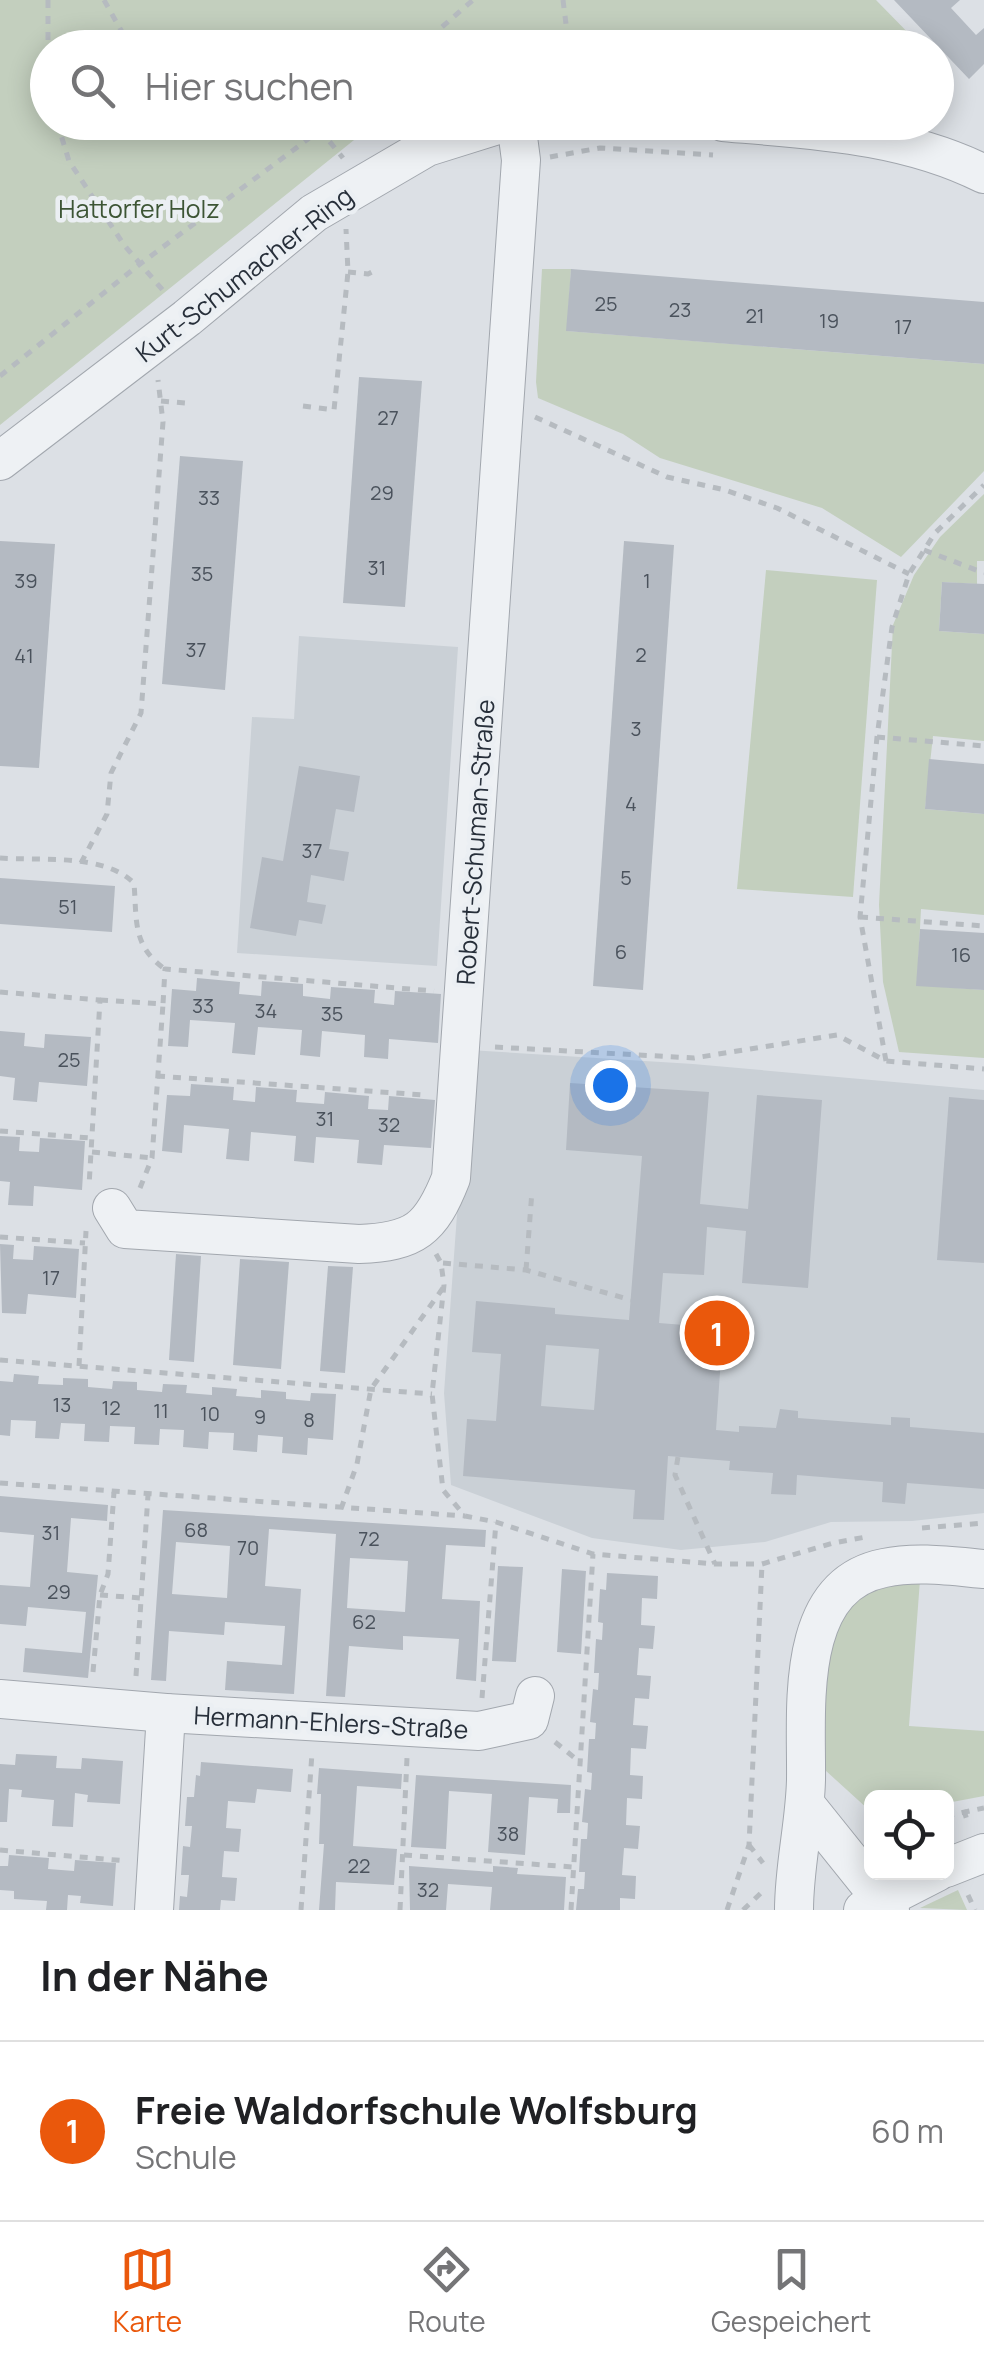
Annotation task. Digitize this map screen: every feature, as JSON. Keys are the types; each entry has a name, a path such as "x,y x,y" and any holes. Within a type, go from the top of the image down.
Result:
{"street":[{"name":"Kurt-Schumacher-Ring","path":"0,462 187,318 314,212 427,147 449,140"},
{"name":"Robert-Schuman-Straße","path":"422,1230 440,1207 452,1178 521,160 518,140"},
{"path":"880,140 929,151 984,174"},
{"path":"96,1207 125,1229 359,1244 392,1243 422,1230"},
{"path":"794,1910 795,1873 806,1804 807,1658 827,1608 850,1582 881,1568 912,1564 984,1568"},
{"name":"Hermann-Ehlers-Straße","path":"0,1699 149,1712 479,1731 530,1720 534,1696"},
{"name":"Hermann-Ehlers-Straße","path":"149,1712 157,1864 154,1910"},
{"path":"806,1804 878,1907 923,1880"},
{"path":"954,1865 984,1853"}],"path":[{"path":"48,0 48,30"},
{"path":"104,0 120,30"},
{"path":"439,30 474,0"},
{"path":"563,0 567,30"},
{"path":"63,140 70,161 124,245 187,318"},
{"path":"0,376 140,264 308,140"},
{"path":"521,160 600,148 706,140"},
{"path":"304,406 334,410 348,272 346,228"},
{"path":"348,272 374,271"},
{"path":"81,863 107,814 111,772 141,713 163,422 156,372"},
{"path":"161,401 184,404 185,396"},
{"path":"503,402 668,478 725,490 778,508 909,574"},
{"path":"886,1061 860,917 892,628 909,574 924,550 984,485"},
{"path":"924,550 984,573"},
{"path":"877,737 984,746"},
{"path":"0,858 81,863 122,871 134,883 138,934 147,956 165,969 465,993"},
{"path":"860,917 984,926"},
{"path":"92,1152 152,1158 165,969"},
{"path":"0,992 163,1004"},
{"path":"79,1366 85,1243 96,1207 91,1138 100,1000"},
{"path":"462,1045 694,1058 837,1035 886,1061 984,1069"},
{"path":"157,1076 458,1097"},
{"path":"0,1130 91,1138"},
{"path":"526,1270 532,1191"},
{"path":"422,1230 442,1263 444,1286 432,1394 443,1490 465,1516"},
{"path":"0,1237 85,1243"},
{"path":"442,1263 526,1270 630,1300"},
{"path":"341,1508 357,1464 371,1389 444,1286"},
{"path":"0,1360 432,1394"},
{"path":"678,1457 675,1475 715,1564"},
{"path":"0,1483 465,1516 496,1522 594,1554 715,1564 762,1564 833,1542 872,1536"},
{"path":"90,1705 100,1595 108,1574 114,1492"},
{"path":"148,1495 141,1598 149,1712"},
{"path":"479,1731 496,1522"},
{"path":"912,1530 984,1523"},
{"path":"571,1910 594,1554"},
{"path":"727,1910 749,1846 762,1564"},
{"path":"100,1595 141,1598"},
{"path":"300,1910 314,1722"},
{"path":"400,1910 408,1729"},
{"path":"954,1814 984,1808"},
{"path":"0,1850 157,1864"},
{"path":"404,1856 573,1867"}],"shaded area":[{"path":"299,636 458,647 437,966 237,953 252,717 294,719"},
{"path":"469,1050 693,1064 984,1090 984,1513 912,1521 831,1522 765,1542 681,1550 592,1538 451,1485 444,1393"}],"green space":[{"name":"Hattorfer Holz","path":"0,0 876,0 905,30 30,30 30,140 354,140 0,425"},
{"path":"542,269 571,269 567,331 984,364 984,471 901,557 822,508 660,458 623,434 538,398"},
{"path":"984,494 984,561 977,561 977,584 942,582 939,631 984,634 984,741 933,736 925,809 984,814 984,915 921,909 917,985 984,990 984,1058 899,1052 883,982 879,905 893,625 914,575 940,537"},
{"path":"766,570 877,580 853,897 737,889"},
{"path":"920,1580 909,1726 984,1731 984,1796 954,1802 954,1790 864,1790 864,1805 825,1770 825,1683 833,1639 854,1603 876,1590"},
{"path":"958,1890 967,1910 920,1908"}],"building":[{"path":"894,0 960,0 951,8 976,35 984,28 984,64 969,79 954,63 954,30 922,30"},
{"path":"571,269 984,302 984,364 566,331"},
{"path":"359,377 422,381 405,607 343,603"},
{"path":"180,456 243,461 225,690 162,684"},
{"path":"0,541 55,544 39,768 0,766"},
{"path":"624,541 674,545 643,990 593,986"},
{"path":"942,582 984,584 984,634 939,631"},
{"path":"929,759 984,764 984,814 925,809"},
{"path":"299,766 360,776 354,812 336,809 329,849 349,852 344,881 311,875 307,902 326,905 322,924 299,920 296,936 250,928 262,857 283,861"},
{"path":"0,878 115,886 112,932 0,924"},
{"path":"920,929 984,933 984,990 916,986"},
{"path":"197,978 240,982 239,994 261,996 262,981 303,984 303,996 330,999 331,987 375,990 374,1003 394,1005 395,991 441,994 438,1043 389,1039 388,1059 364,1057 365,1035 322,1031 320,1057 300,1055 302,1030 258,1027 255,1055 232,1053 235,1023 190,1020 188,1047 168,1046 172,989 196,991"},
{"path":"0,1031 25,1033 24,1046 44,1048 45,1034 91,1037 87,1086 39,1082 37,1102 13,1100 15,1078 0,1076"},
{"path":"570,1083 709,1092 700,1204 748,1209 757,1095 822,1100 808,1288 742,1283 746,1231 707,1227 704,1275 663,1273 659,1323 684,1325 700,1356 721,1358 716,1430 739,1432 739,1426 776,1428 780,1409 798,1411 798,1418 891,1425 891,1417 910,1418 910,1427 984,1433 984,1489 907,1483 905,1504 882,1502 883,1482 797,1475 796,1495 771,1494 773,1473 729,1470 730,1461 668,1456 664,1520 633,1519 635,1490 463,1476 467,1419 496,1421 501,1354 472,1352 476,1301 555,1308 555,1314 629,1320 642,1156 566,1150","holes":["546,1345 599,1349 594,1410 541,1406"]},
{"path":"191,1084 234,1087 233,1100 255,1102 256,1087 297,1090 296,1102 324,1104 325,1092 369,1096 368,1109 388,1110 389,1096 435,1100 431,1148 384,1145 382,1165 357,1163 359,1140 316,1137 314,1163 294,1161 296,1136 251,1132 249,1161 226,1159 229,1129 184,1125 182,1153 162,1151 167,1095 190,1096"},
{"path":"949,1097 984,1100 984,1263 937,1260"},
{"path":"0,1136 20,1137 19,1151 39,1152 40,1138 85,1141 82,1190 34,1186 33,1206 8,1205 10,1182 0,1181"},
{"path":"0,1244 14,1245 13,1259 33,1260 34,1246 79,1249 76,1298 28,1294 26,1314 2,1313"},
{"path":"176,1254 201,1256 194,1362 169,1360"},
{"path":"240,1259 289,1262 281,1369 233,1365"},
{"path":"328,1266 353,1267 345,1373 320,1371"},
{"path":"14,1374 39,1376 38,1384 63,1385 63,1378 88,1379 88,1387 112,1389 113,1381 137,1382 137,1390 162,1392 163,1384 187,1385 186,1393 212,1395 212,1387 237,1389 236,1396 261,1398 261,1390 286,1392 286,1399 310,1401 311,1393 336,1394 333,1440 308,1438 307,1455 282,1453 283,1437 258,1435 257,1452 233,1450 234,1433 209,1432 208,1449 183,1447 184,1430 160,1429 159,1445 134,1444 135,1427 110,1426 109,1442 84,1441 85,1424 61,1423 59,1439 35,1438 36,1421 11,1420 10,1436 0,1435 0,1381 13,1382"},
{"path":"0,1496 108,1505 107,1521 71,1518 67,1572 98,1575 88,1678 23,1672 25,1648 82,1653 86,1612 28,1607 26,1626 0,1624 0,1585 30,1587 34,1535 0,1532"},
{"path":"163,1510 486,1530 485,1547 446,1545 442,1599 480,1601 476,1681 456,1679 459,1639 403,1636 403,1650 349,1646 345,1697 326,1696 336,1534 269,1529 265,1586 301,1589 294,1694 225,1690 227,1661 282,1665 285,1626 225,1622 224,1635 169,1631 166,1681 151,1680","holes":["176,1542 230,1546 227,1598 172,1594","350,1558 408,1561 405,1612 347,1608"]},
{"path":"498,1566 523,1567 516,1662 492,1661"},
{"path":"562,1569 586,1571 581,1654 557,1652"},
{"path":"607,1573 658,1576 657,1599 642,1598 641,1625 655,1626 653,1649 639,1648 637,1675 651,1676 649,1699 635,1698 633,1725 648,1726 646,1749 631,1748 630,1775 643,1776 642,1799 627,1798 626,1825 640,1826 638,1849 624,1848 622,1875 636,1876 635,1899 620,1898 620,1910 576,1910 578,1889 584,1889 585,1872 579,1872 581,1839 587,1839 588,1823 582,1822 585,1789 591,1790 592,1773 587,1772 589,1739 595,1739 596,1723 590,1722 593,1689 598,1690 599,1673 594,1673 596,1639 602,1640 603,1623 598,1622 600,1589 606,1590"},
{"path":"16,1754 57,1756 56,1768 81,1769 82,1758 123,1761 120,1804 87,1802 88,1795 75,1793 73,1827 52,1826 54,1800 21,1797 22,1790 9,1789 7,1822 0,1822 0,1764 15,1765"},
{"path":"201,1762 293,1769 291,1792 257,1789 255,1803 228,1801 226,1828 241,1829 239,1852 224,1851 222,1877 237,1878 235,1901 221,1900 220,1910 179,1910 180,1896 187,1897 189,1875 181,1875 183,1846 190,1847 192,1826 185,1826 187,1797 194,1797"},
{"path":"319,1768 402,1774 401,1789 357,1786 353,1846 397,1849 394,1885 336,1882 335,1910 319,1910 324,1844 319,1844"},
{"path":"416,1775 571,1785 570,1813 557,1813 558,1799 529,1797 525,1855 488,1852 492,1794 449,1791 446,1849 411,1847"},
{"path":"9,1855 49,1858 48,1869 74,1871 75,1860 116,1863 113,1906 80,1903 81,1896 68,1895 67,1910 46,1910 47,1901 14,1899 14,1891 0,1890 0,1866 8,1866"},
{"path":"409,1866 493,1872 493,1866 518,1868 517,1874 566,1877 564,1910 490,1910 492,1887 448,1884 446,1910 410,1910"}],"place":[{"name":"Freie Waldorfschule Wolfsburg","path":"717,1333"}]}
